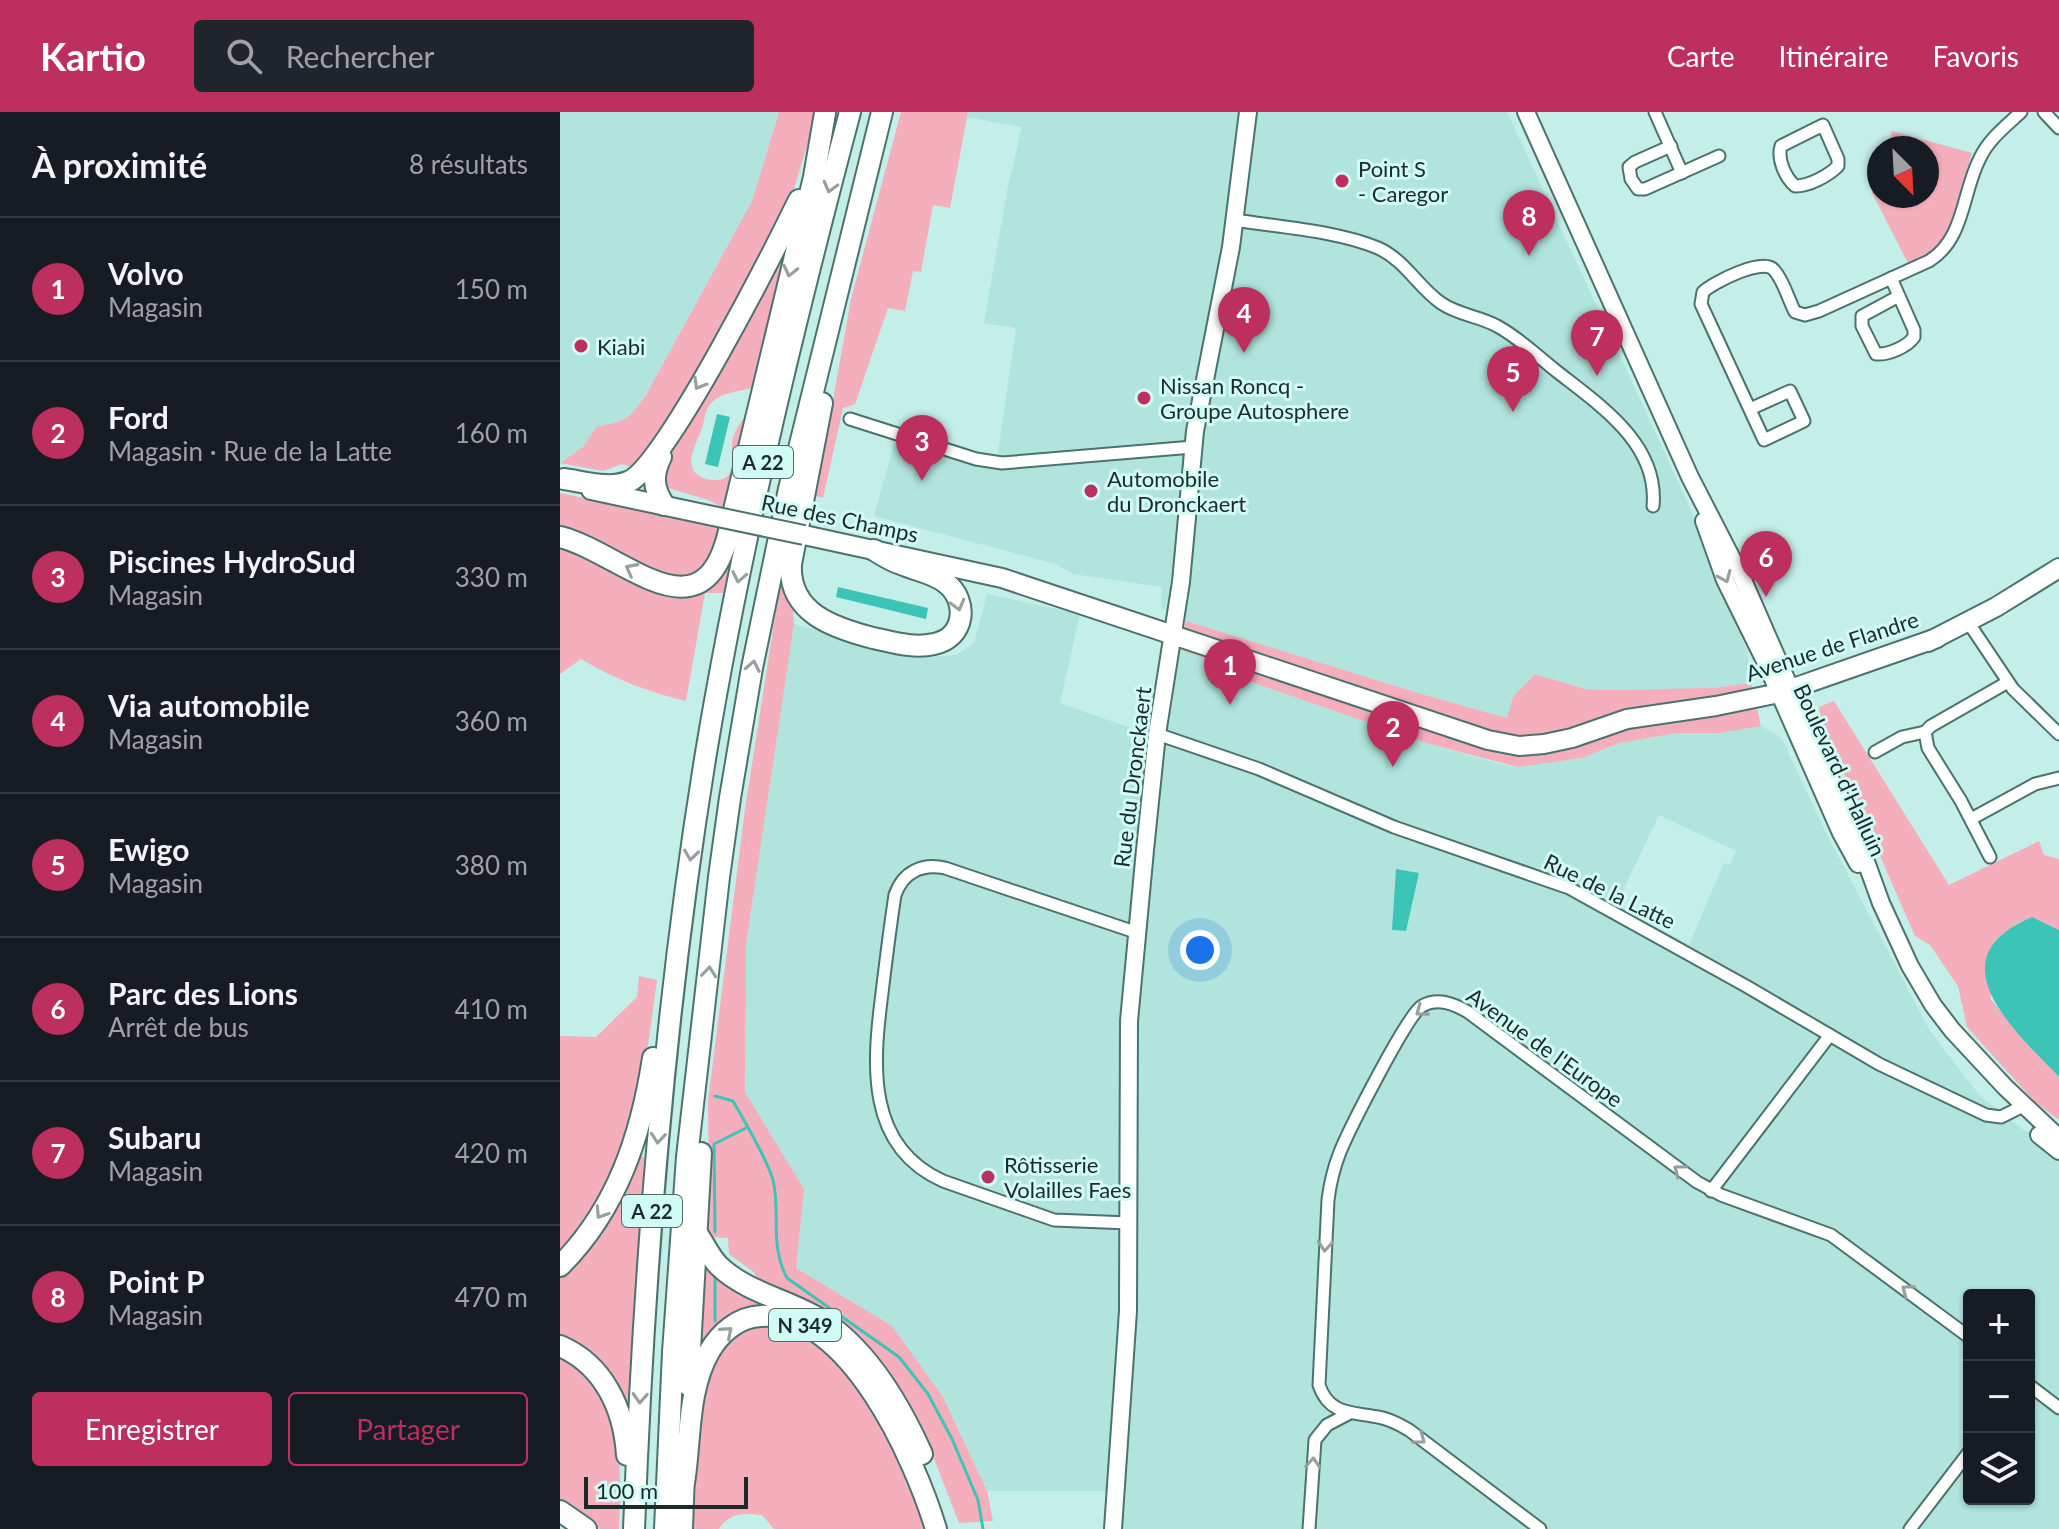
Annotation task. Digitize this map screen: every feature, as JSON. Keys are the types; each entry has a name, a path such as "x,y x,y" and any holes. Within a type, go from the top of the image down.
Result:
{"highway":[{"name":"A 22","path":"633,1529 653,1191 685,894 711,725 748,529 789,350 850,112"},
{"name":"A 22","path":"665,1529 677,1294 693,1096 701,1049 719,877 752,668 789,489 882,112"},
{"path":"664,505 654,484 655,472 669,438 799,199 825,113"},
{"path":"560,537 586,545 651,580 673,587 697,585 708,579 716,569 728,535 814,177 825,113"},
{"path":"861,191 854,252 834,336 791,577 803,605 815,616 839,628 910,645 933,645 949,637 961,619 962,610 952,589 938,578 874,550"},
{"path":"561,480 601,485 629,481 646,469 669,438"},
{"path":"560,1266 602,1213 631,1155 647,1095 669,948 685,894"},
{"path":"682,1529 698,1235 701,1049"},
{"path":"698,1235 711,1257 730,1275 821,1319 857,1350 903,1416 930,1473 950,1529"},
{"name":"N 349","path":"684,1483 696,1385 708,1353 725,1332 743,1320 764,1315 787,1317 811,1328 825,1339 871,1392 915,1470 936,1529"},
{"path":"560,1346 591,1366 608,1387 615,1403 626,1442 627,1501 633,1529"},
{"path":"560,1511 586,1529"}],"main road":[{"name":"Rue du Dronckaert","path":"1188,448 1187,412 1222,240 1237,112"},
{"name":"Rue du Dronckaert","path":"1132,931 1188,448 1235,220 1248,112"},
{"name":"Boulevard d'Halluin","path":"1526,112 1690,477 1734,561 1841,833 1881,903 1903,953 1963,1055 2059,1151"},
{"name":"Rue des Champs","path":"561,480 589,489 1075,592 1169,630"},
{"name":"Avenue de Flandre","path":"1169,630 1247,650 1370,700 1488,740 1519,746 1563,741 1619,721 1646,716 1716,714 1891,662 1968,622 2059,568"},
{"name":"Rue du Dronckaert","path":"1113,1529 1128,1311 1124,1223 1132,931 1142,767 1169,630"},
{"name":"Boulevard d'Halluin","path":"2019,1109 2059,1138"}],"street":[{"path":"1655,112 1682,173"},
{"path":"1823,125 1838,159 1838,166 1831,173 1795,186 1789,181 1780,160 1781,146 1823,125 1828,120 1827,112"},
{"path":"1750,409 1790,391 1804,421 1764,440 1701,304 1706,288 1755,266 1766,265 1774,270 1795,312 1805,315 1929,261 1947,246 1957,226 1979,158 1994,138 2021,112"},
{"path":"2044,112 2059,128"},
{"path":"1671,146 1629,167 1631,179 1638,189 1645,189 1719,156"},
{"path":"1235,220 1349,239 1381,249 1407,268 1443,305 1503,330 1604,409 1624,429 1648,468 1653,484 1653,506"},
{"path":"1891,278 1899,296 1914,330 1914,337 1909,344 1876,354 1862,326 1862,316 1899,296"},
{"path":"850,419 976,459 1002,463 1188,448"},
{"path":"1968,622 2008,682 2059,734"},
{"path":"1875,752 1906,735 1925,732 2008,682"},
{"path":"1925,732 1928,748 1990,857"},
{"name":"Rue de la Latte","path":"1157,734 1259,769 1394,827 1561,885 1637,924 1899,1074 1986,1115 1998,1117 2019,1109"},
{"path":"1971,819 2035,784 2059,778"},
{"path":"1124,1223 1047,1218 927,1173 905,1153 889,1128 877,1088 874,1056 895,895 901,881 912,872 930,866 945,868 1132,931"},
{"name":"Avenue de l'Europe","path":"1348,1414 1329,1404 1321,1392 1318,1378 1330,1191 1344,1142 1402,1032 1420,1007 1441,1002 1468,1012 1711,1191 1831,1235 1963,1333"},
{"path":"1711,1191 1830,1035"},
{"path":"2035,1390 2059,1408"},
{"path":"1309,1529 1315,1440 1327,1425 1348,1414 1377,1416 1400,1425 1540,1529"},
{"path":"1910,1529 1963,1460"}],"shaded area":[{"path":"560,112 779,112 752,201 646,395 633,413 617,424 597,426 584,446 560,462"},
{"path":"779,112 817,112 794,189 652,452 637,469 622,464 603,471 560,463 584,446 597,426 626,418 646,395 752,201"},
{"path":"901,112 968,112 950,208 933,205 921,272 913,271 905,311 888,308 855,404 843,408 823,498 816,496 851,299"},
{"path":"968,112 1507,112 1692,512 1747,650 1751,683 1713,688 1585,689 1535,674 1508,718 1186,621 1161,607 1162,587 1073,574 1056,564 874,516 895,441 996,466 1016,328 984,323 1008,186 1022,127 967,117"},
{"path":"1892,131 1910,136 1891,136"},
{"path":"1939,144 1972,153 1946,233 1931,252 1908,263 1880,208 1939,208"},
{"path":"794,222 753,388 726,394 709,405 693,451 691,465 698,475 711,480 725,478 732,465 733,437 747,415 726,496 726,510 711,501 665,487 666,482 661,485 664,461 741,325"},
{"path":"560,493 721,526 703,572 672,579 560,530"},
{"path":"560,542 677,594 732,555 724,593 705,593 686,701 632,684 581,659 560,674"},
{"path":"780,585 786,586 793,606 794,624 746,944 745,1092 804,1189 796,1268 892,1326 943,1397 987,1491 993,1521 959,1523 926,1438 755,1280 755,1273 729,1254 728,1238 709,1237 708,1101 745,809"},
{"path":"987,594 1080,614 1060,703 1142,732 1162,730 1179,649 1240,673 1248,681 1430,744 1504,765 1518,767 1582,758 1619,743 1677,733 1720,733 1761,726 1781,737 1824,829 1930,1031 1979,1095 2022,1129 2059,1147 2059,1529 1123,1529 1126,1491 987,1491 943,1397 892,1326 796,1268 804,1189 745,1092 746,944 794,624 919,658 957,655 974,643","holes":["1659,815 1736,851 1730,865 1724,863 1689,945 1616,905"]},
{"path":"1186,621 1507,718 1513,697 1535,674 1585,689 1609,690 1713,688 1751,683 1761,726 1720,733 1677,733 1619,743 1582,758 1518,767 1430,744 1248,681 1240,673 1179,649"},
{"path":"1834,701 1949,885 2039,841 2044,855 2059,859 2059,930 2032,917 2014,925 1990,998 2059,1077 2059,1120 2035,1102 1967,1027 1958,986 1930,945 1915,936 1821,721 1819,707"},
{"path":"639,976 657,980 644,1072 631,1127 602,1192 560,1250 560,1036 596,1037 637,997"},
{"path":"639,1154 644,1158 629,1417 560,1338 560,1277 578,1257"},
{"path":"700,1260 781,1310 698,1354"},
{"path":"774,1322 819,1343 842,1368 891,1440 927,1529 774,1529 762,1515 749,1514 728,1519 719,1529 693,1529 700,1406 717,1352 746,1327"},
{"path":"560,1354 590,1377 609,1412 615,1430 620,1469 619,1529 600,1529 560,1503"}],"water":[{"path":"717,414 730,417 718,467 705,464"},
{"path":"838,587 928,608 926,619 836,597"},
{"path":"1396,869 1419,873 1406,931 1392,930"},
{"path":"2032,917 2059,930 2059,1077 2005,1017 1992,995 1985,974 1988,953 2003,934"}],"waterway":[{"path":"715,1096 733,1101 770,1171 775,1192 778,1253 787,1278 899,1357 928,1394 952,1439 978,1500 983,1529"},
{"path":"715,1232 714,1144 746,1128"},
{"path":"715,1275 715,1321"}],"place":[{"name":"Point S - Caregor","path":"1342,181"},
{"name":"Point P","path":"1529,256"},
{"name":"Kiabi","path":"581,346"},
{"name":"Via automobile","path":"1244,353"},
{"name":"Subaru","path":"1597,376"},
{"name":"Nissan Roncq - Groupe Autosphere","path":"1144,398"},
{"name":"Ewigo","path":"1513,412"},
{"name":"Piscines HydroSud","path":"922,481"},
{"name":"Automobile du Dronckaert","path":"1091,491"},
{"name":"Parc des Lions","path":"1766,597"},
{"name":"Volvo","path":"1230,705"},
{"name":"Ford","path":"1393,767"},
{"name":"Rôtisserie Volailles Faes","path":"988,1177"}]}
